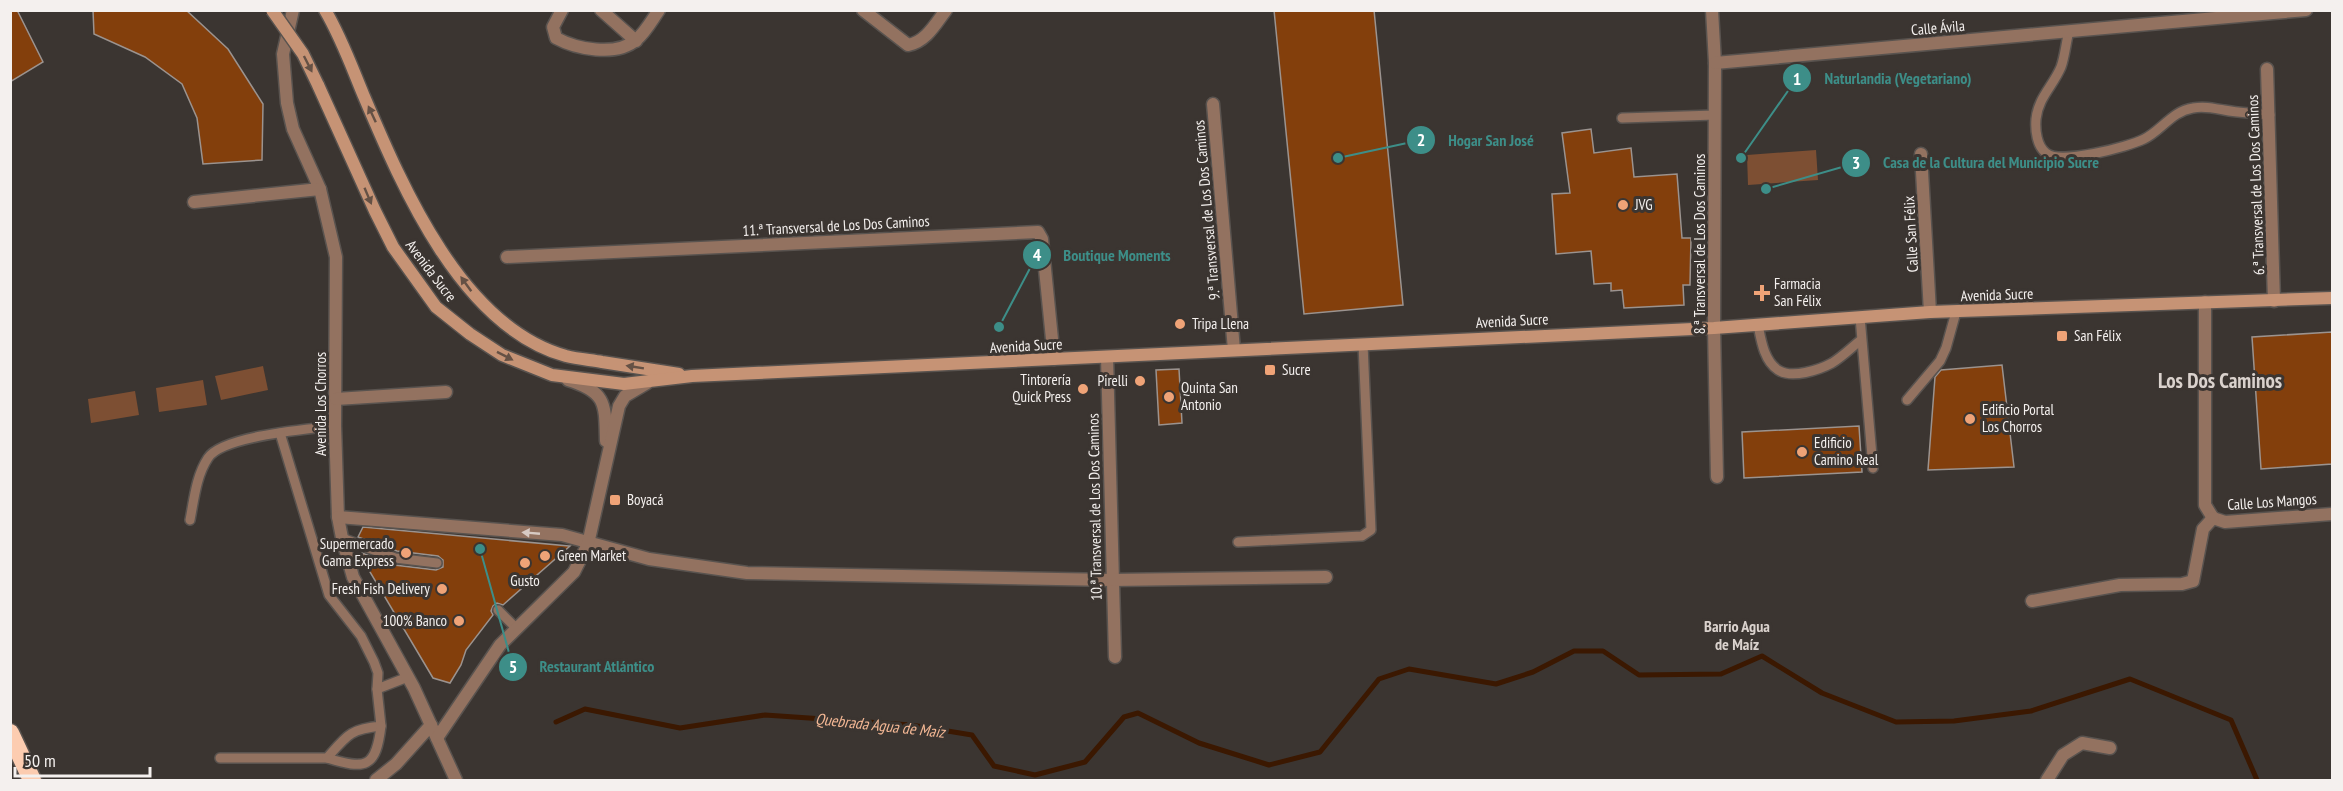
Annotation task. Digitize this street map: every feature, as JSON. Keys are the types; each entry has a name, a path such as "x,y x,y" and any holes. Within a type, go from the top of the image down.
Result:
{"highway":[{"path":"10,733 32,780"}],"main road":[{"name":"Avenida Sucre","path":"272,10 303,54 393,247 436,308 502,355 552,375 600,383 647,382 692,376 1714,328 1930,312 2332,298"},
{"name":"Avenida Sucre","path":"325,10 338,31 363,95 414,206 446,256 480,302 513,331 538,345 566,356 692,376"}],"street":[{"name":"Avenida Los Chorros","path":"293,10 283,54 287,103 293,129 320,189 336,257 335,426 338,517 342,538 353,577 408,677 456,780"},
{"path":"562,10 553,27 556,38 569,45 594,50 619,48 636,41 659,10"},
{"path":"601,10 636,41"},
{"path":"862,10 908,45 922,40 946,10"},
{"name":"8.ª Transversal de Los Dos Caminos","path":"1712,10 1715,63 1716,477"},
{"name":"Calle Ávila","path":"1715,63 2306,10"},
{"name":"6.ª Transversal de Los Dos Caminos","path":"2267,69 2274,301"},
{"name":"9.ª Transversal de Los Dos Caminos","path":"1214,104 1234,350"},
{"name":"Calle San Félix","path":"1921,154 1930,312"},
{"path":"194,202 320,189"},
{"name":"11.ª Transversal de Los Dos Caminos","path":"507,257 1038,232 1042,238 1054,359"},
{"path":"2032,601 2120,585 2182,584 2193,581 2203,529 2213,518 2205,505 2205,302"},
{"name":"10.ª Transversal de Los Dos Caminos","path":"1107,357 1115,657"},
{"path":"552,375 583,385 600,398 605,408 606,460"},
{"path":"437,738 486,663 516,628 574,572 588,544 619,406 625,396 647,382"},
{"path":"336,399 446,392"},
{"name":"Calle Los Mangos","path":"2213,518 2225,522 2332,514"},
{"path":"338,517 562,535 649,559 747,573 1112,579 1326,577"},
{"path":"376,780 396,764 431,725"},
{"path":"2047,780 2063,755 2082,743 2110,747"}],"lane":[{"path":"2068,31 2062,64 2044,93 2038,107 2036,121 2038,141 2046,153 2053,157 2068,157 2119,148 2145,139 2181,111 2192,108 2213,107 2270,115"},
{"path":"1622,118 1715,116"},
{"path":"1907,400 1940,361 1956,312"},
{"path":"1860,317 1873,468"},
{"path":"1758,325 1768,359 1779,371 1794,374 1832,363 1861,340"},
{"path":"1238,542 1362,536 1371,530 1363,344"},
{"path":"190,520 199,478 208,457 219,447 280,433 335,426"},
{"path":"220,758 327,758 360,765 375,755 379,744 381,726 377,689 378,673 368,648 329,595 280,433"},
{"path":"342,538 394,558 437,563"},
{"path":"498,610 516,628"},
{"path":"377,689 408,677"},
{"path":"327,758 346,736 359,728 381,726"}],"shaded area":[{"path":"1816,150 1818,180 1748,185 1747,155"},
{"path":"263,366 268,390 221,400 215,376"},
{"path":"203,380 207,405 159,412 156,388"},
{"path":"135,391 139,415 91,423 88,399"}],"building":[{"path":"10,10 17,10 43,62 10,82"},
{"path":"93,10 186,10 228,49 263,104 262,160 203,164 197,118 182,84 145,57 94,34"},
{"path":"1274,10 1374,10 1403,305 1304,314"},
{"name":"JVG","path":"1591,129 1594,153 1631,148 1634,177 1677,174 1682,238 1691,238 1690,285 1683,285 1684,305 1624,308 1622,290 1611,291 1611,283 1594,284 1591,251 1556,254 1552,194 1570,193 1562,133"},
{"path":"2332,332 2332,464 2261,469 2252,337"},
{"name":"Edificio Portal Los Chorros","path":"2002,365 2014,467 1928,470 1935,377 1941,370"},
{"name":"Quinta San Antonio","path":"1179,369 1182,423 1159,425 1156,370"},
{"name":"Edificio Camino Real","path":"1859,426 1862,472 1744,478 1742,432"},
{"path":"363,527 570,546 503,605 497,603 493,606 491,611 493,615 466,650 461,665 450,683 433,678 367,567 362,553 394,565 436,570 443,567 443,560 438,556 397,551 358,537"}],"waterway":[{"name":"Quebrada Agua de Maíz","path":"556,722 585,709 680,728 765,715 911,725 972,735 994,766 1035,775 1085,762 1124,717 1138,713 1199,743 1269,765 1320,752 1379,679 1409,669 1496,684 1533,672 1574,651 1603,651 1639,675 1721,674 1762,656 1822,693 1896,722 1954,721 2031,711 2130,679 2231,720 2257,780"}],"place":[{"name":"Hogar San José","path":"1338,158"},
{"name":"Naturlandia (Vegetariano)","path":"1741,158"},
{"name":"Casa de la Cultura del Municipio Sucre","path":"1766,189"},
{"name":"JVG","path":"1623,205"},
{"name":"Farmacia San Félix","path":"1762,293"},
{"name":"Tripa Llena","path":"1180,324"},
{"name":"Boutique Moments","path":"999,327"},
{"name":"San Félix","path":"2062,336"},
{"name":"Sucre","path":"1270,370"},
{"name":"Pirelli","path":"1140,381"},
{"name":"Tintorería Quick Press","path":"1083,389"},
{"name":"Quinta San Antonio","path":"1169,397"},
{"name":"Edificio Portal Los Chorros","path":"1970,419"},
{"name":"Edificio Camino Real","path":"1802,452"},
{"name":"Boyacá","path":"615,500"},
{"name":"Restaurant Atlántico","path":"480,549"},
{"name":"Supermercado Gama Express","path":"406,553"},
{"name":"Green Market","path":"545,556"},
{"name":"Gusto","path":"525,563"},
{"name":"Fresh Fish Delivery","path":"442,589"},
{"name":"100% Banco","path":"459,621"}],"district":[{"name":"Los Dos Caminos","path":"2220,381"},
{"name":"Barrio Agua de Maíz","path":"1737,635"}]}
